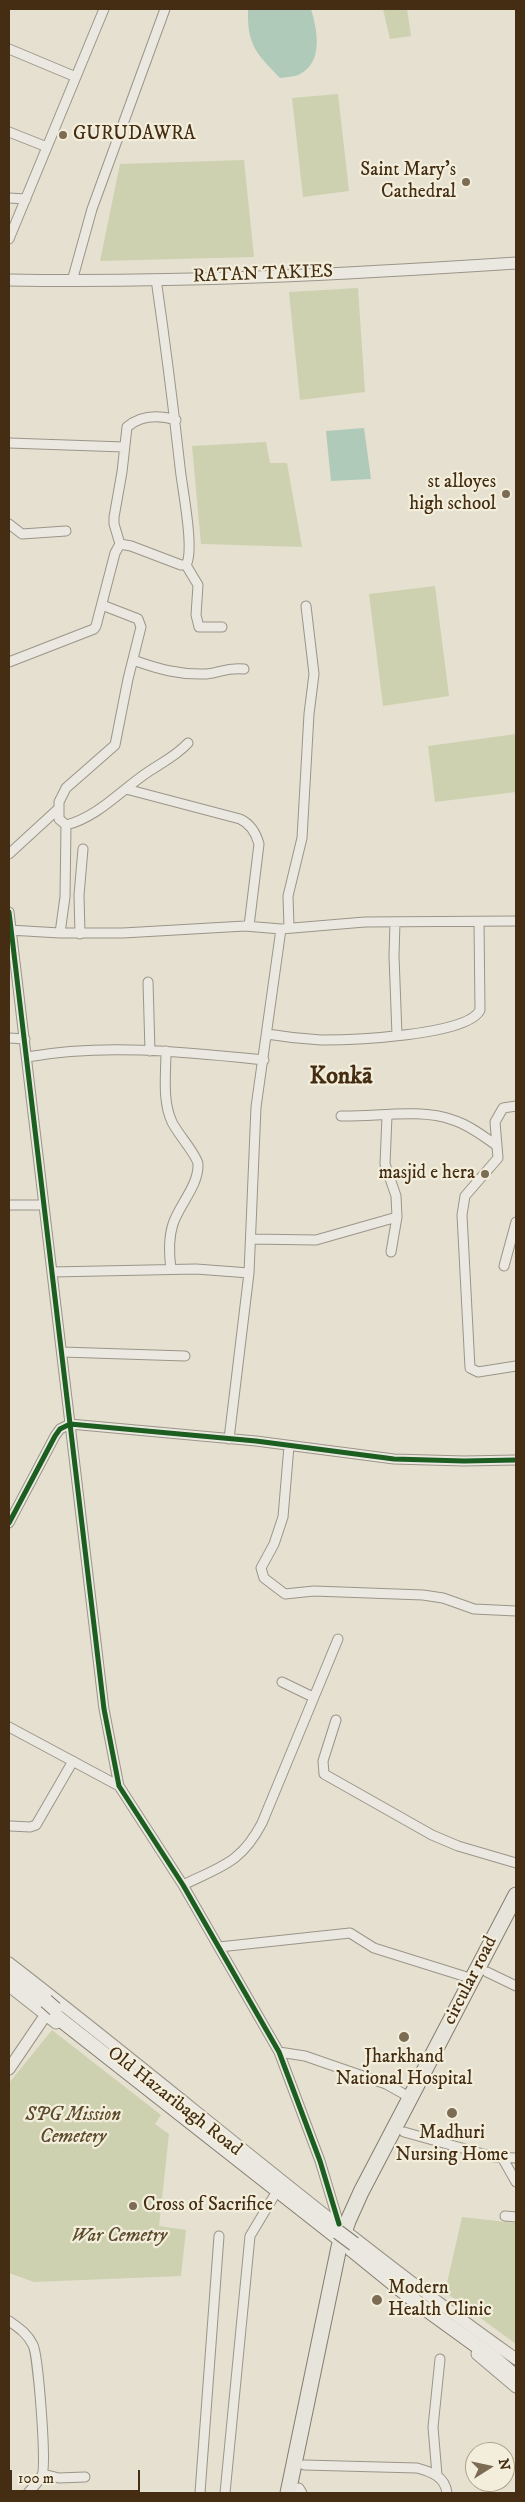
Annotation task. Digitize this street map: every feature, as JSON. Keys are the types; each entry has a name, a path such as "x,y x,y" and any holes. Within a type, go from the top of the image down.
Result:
{"main road":[{"name":"circular road","path":"345,2239 410,2098 516,1894"},
{"name":"circular road","path":"345,2239 404,2132 516,1916"},
{"name":"Old Hazaribagh Road","path":"9,1972 291,2201 345,2239"},
{"name":"Old Hazaribagh Road","path":"9,1979 50,2007 345,2239"},
{"path":"345,2239 418,2297 516,2368"},
{"path":"345,2239 415,2302 495,2359 516,2377"},
{"path":"297,2492 304,2465 345,2239"},
{"path":"297,2492 345,2239"}],"street":[{"path":"9,239 104,9"},
{"path":"72,281 92,210 165,9"},
{"path":"9,49 76,76"},
{"path":"9,132 47,147"},
{"path":"9,198 26,199"},
{"name":"RATAN TAKIES","path":"9,280 156,279 392,271 516,263"},
{"path":"156,279 176,420 188,531 189,554 186,565 198,585 196,615 199,627 222,628"},
{"path":"9,662 94,629 115,553 120,544 114,524 114,517 127,427 132,423 153,416 176,420"},
{"path":"9,443 124,447"},
{"path":"9,524 22,534 66,531"},
{"path":"120,544 131,546 175,564 186,565"},
{"path":"66,824 59,819 58,809 66,788 115,745 140,622 130,614 102,605"},
{"path":"229,1439 249,1273 254,1132 267,1034 285,928 288,896 302,838 309,714 314,674 306,606"},
{"path":"133,660 176,673 208,674 224,668 244,669"},
{"path":"66,824 92,814 149,771 170,760 188,743"},
{"path":"126,789 240,819 250,827 256,834 259,844 249,926"},
{"path":"9,854 58,809"},
{"path":"60,933 65,897 66,824"},
{"path":"80,934 79,895 83,849"},
{"path":"9,912 104,1709 119,1786 183,1885 279,2052 320,2161 345,2239 516,2387"},
{"path":"10,930 80,934 249,926 285,928 395,922 516,921"},
{"path":"395,922 394,956 397,1035"},
{"path":"267,1034 323,1040 397,1035 462,1025 478,1015 480,1004 479,922"},
{"path":"148,982 150,1050"},
{"path":"9,1038 25,1039"},
{"path":"27,1057 73,1052 150,1050 264,1060"},
{"path":"166,1051 168,1113 182,1139 196,1156 198,1164 190,1190 173,1224 169,1240 171,1269"},
{"path":"516,1106 503,1108 496,1117 498,1158 494,1165 469,1188 463,1205 468,1339 472,1371 478,1372 516,1366"},
{"path":"341,1116 447,1118 462,1123 496,1145"},
{"path":"387,1116 385,1164 396,1196 398,1217 391,1252"},
{"path":"9,1205 44,1205"},
{"path":"251,1239 316,1240 398,1217"},
{"path":"504,1266 516,1222"},
{"path":"52,1272 171,1269 249,1273"},
{"path":"62,1352 185,1356"},
{"path":"9,1523 55,1436 60,1429 70,1424 229,1439 394,1459 516,1460"},
{"path":"289,1446 283,1517 274,1544 261,1568 264,1578 278,1591 292,1594 314,1592 423,1595 443,1598 474,1609 516,1611"},
{"path":"183,1885 241,1855 252,1843 266,1815 338,1639"},
{"path":"282,1682 314,1697"},
{"path":"336,1720 322,1770 330,1778 432,1836 458,1846 516,1863"},
{"path":"9,1726 119,1786"},
{"path":"11,1826 30,1827 36,1824 73,1761"},
{"path":"219,1947 350,1933 374,1948 473,1979"},
{"path":"9,1963 50,2007 274,2196 345,2239 516,2359"},
{"path":"487,1972 516,1986"},
{"path":"9,1986 50,2007"},
{"path":"9,2069 50,2007"},
{"path":"279,2052 305,2056 386,2084 410,2098"},
{"path":"404,2132 502,2159 516,2158"},
{"path":"502,2159 513,2173 516,2182"},
{"path":"225,2493 250,2236 274,2196"},
{"path":"506,2216 516,2217"},
{"path":"200,2493 219,2236"},
{"path":"9,2321 25,2332 34,2346 37,2360 42,2424 43,2474 28,2493"},
{"path":"437,2476 433,2427 440,2359"},
{"path":"304,2465 416,2468 437,2476 446,2486 447,2493"},
{"path":"43,2474 59,2478 85,2477"}],"green space":[{"path":"383,9 407,9 411,36 390,39"},
{"path":"338,94 349,191 303,197 292,98"},
{"path":"244,160 254,257 100,261 120,164"},
{"path":"358,288 365,392 300,400 289,292"},
{"path":"266,442 270,463 287,463 302,547 201,544 192,446"},
{"path":"435,586 449,696 383,706 369,594"},
{"path":"516,734 516,792 435,802 428,746"},
{"name":"SPG Mission Cemetery","path":"52,2030 161,2115 155,2124 169,2134 159,2226 186,2230 181,2276 34,2282 9,2273 9,2083"},
{"path":"462,2217 516,2223 516,2344 445,2292"}],"shaded area":[{"path":"248,9 311,9 317,44 313,62 308,69 298,75 280,78 259,55 251,40"},
{"path":"364,428 371,479 331,481 326,431"}],"cycle path":[{"path":"9,912 104,1709 119,1786 183,1885 279,2052 320,2161 339,2224"},
{"path":"9,1523 55,1436 60,1429 70,1424 256,1441 394,1459 516,1460"}],"place":[{"name":"GURUDAWRA","path":"63,135"},
{"name":"Saint Mary's Cathedral","path":"466,182"},
{"name":"st alloyes high school","path":"506,494"},
{"name":"masjid e hera","path":"485,1174"},
{"name":"Jharkhand National Hospital","path":"404,2037"},
{"name":"Madhuri Nursing Home","path":"452,2113"},
{"name":"Cross of Sacrifice","path":"133,2206"},
{"name":"Modern Health Clinic","path":"377,2300"}],"district":[{"name":"Konkā","path":"341,1078"}],"park label":[{"name":"War Cemetry","path":"119,2237"}]}
